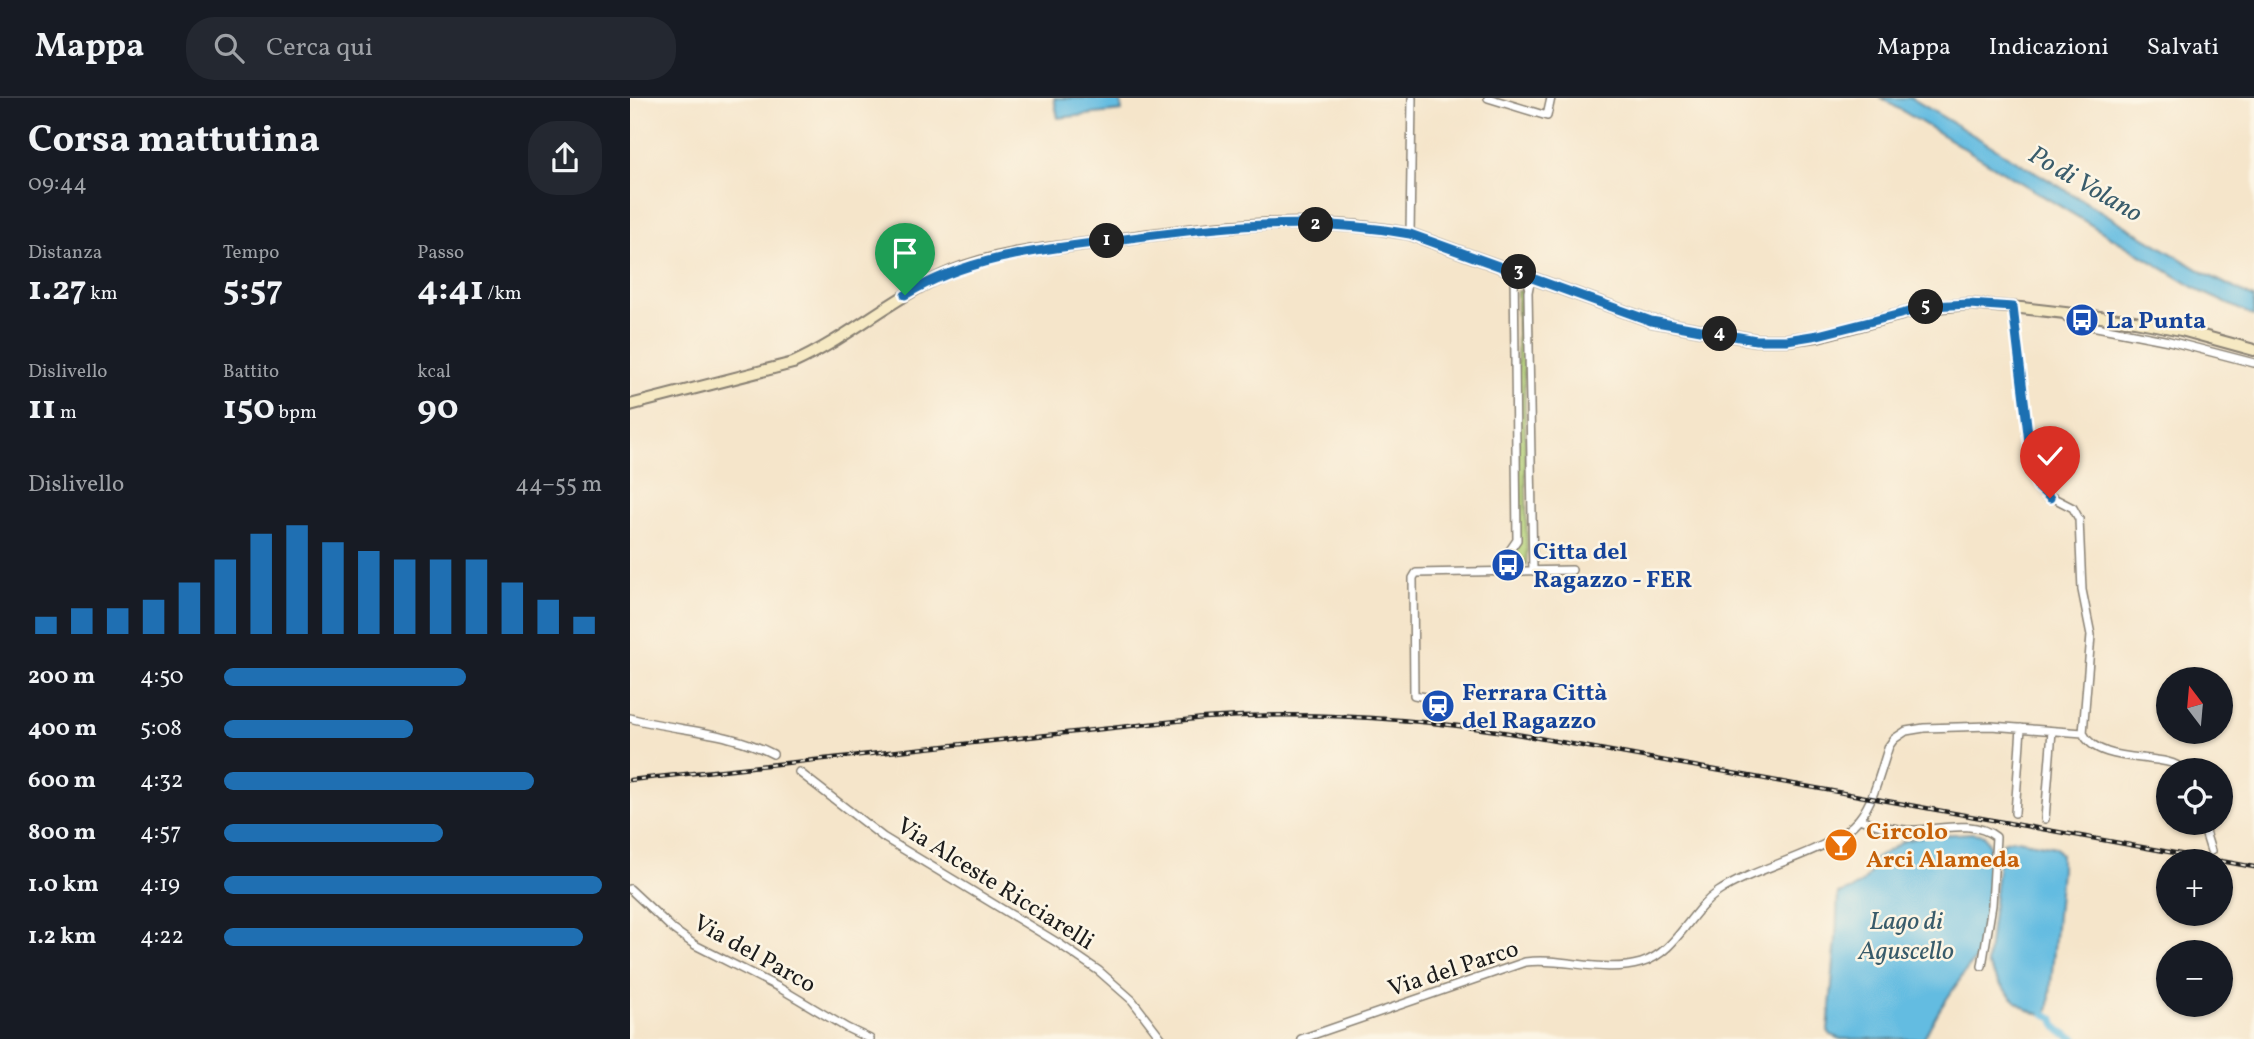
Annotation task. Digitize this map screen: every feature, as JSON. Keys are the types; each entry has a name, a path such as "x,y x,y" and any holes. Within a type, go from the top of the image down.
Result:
{"main road":[{"path":"630,405 793,363 815,353 916,289 953,271 988,260 1040,250 1237,225 1320,225 1410,234 1651,321 1756,340 1787,340 1818,335 1932,306 1969,304 2063,312 2160,326 2254,350"}],"street":[{"path":"1410,234 1412,98"},
{"path":"1488,98 1547,116 1551,98"},
{"path":"1503,572 1503,560 1517,540 1514,270"},
{"path":"1531,277 1528,292 1533,571"},
{"path":"2013,307 2033,476 2042,492 2073,508 2079,519 2082,590 2091,635 2083,733"},
{"path":"2063,312 2068,319 2076,323 2169,341 2254,363"},
{"path":"1431,698 1414,695 1414,575 1418,572 1572,570"},
{"path":"630,718 666,727 726,736 753,744 773,754"},
{"name":"Via del Parco","path":"1301,1039 1525,962 1614,967 1645,962 1669,946 1719,891 1751,874 1832,840 1859,819 1871,798 1889,746 1900,735 1914,729 1958,726 2083,733 2088,740 2119,755 2156,760"},
{"path":"2015,813 2021,728"},
{"path":"2045,818 2052,731"},
{"name":"Via Alceste Ricciarelli","path":"799,772 883,837 1100,971 1132,1000 1162,1039"},
{"path":"1859,819 1907,831 1973,828 1989,831 1996,837 1992,905 1982,965"},
{"name":"Via del Parco","path":"630,889 674,930 695,945 788,992 870,1039"}],"green space":[{"path":"1517,291 1523,291 1527,551 1526,565 1513,566 1519,542"}],"water":[{"path":"1054,98 1120,98 1122,111 1058,118"},
{"path":"1881,98 1911,98 2208,275 2254,298 2254,316 2202,292"},
{"name":"Lago di Aguscello","path":"1973,833 1984,835 1989,844 1992,863 1980,954 1940,1009 1923,1039 1842,1039 1831,1035 1828,1031 1838,894 1867,878 1875,859 1904,841 1925,836"},
{"path":"2012,839 2055,847 2061,854 2047,1013 2030,1011 2021,1005 1997,981 1987,964 2000,851 2003,842"}],"waterway":[{"path":"2044,1013 2054,1019 2062,1032 2076,1039"}],"railway":[{"path":"630,780 1204,718 1324,716 1403,720 1522,735 2156,850"},
{"path":"2233,863 2254,867"}],"place":[{"name":"La Punta","path":"2082,320"},
{"name":"Citta del Ragazzo - FER","path":"1508,565"},
{"name":"Ferrara Città del Ragazzo","path":"1438,706"},
{"name":"Circolo Arci Alameda","path":"1841,845"}],"route":[{"path":"905,295 963,267 1017,254 1214,227 1293,224 1371,228 1410,234 1651,321 1756,340 1787,340 1818,335 1932,306 1969,304 2013,307 2033,476 2038,487 2050,498"}],"water label":[{"name":"Po di Volano","path":"2086,183"}]}
